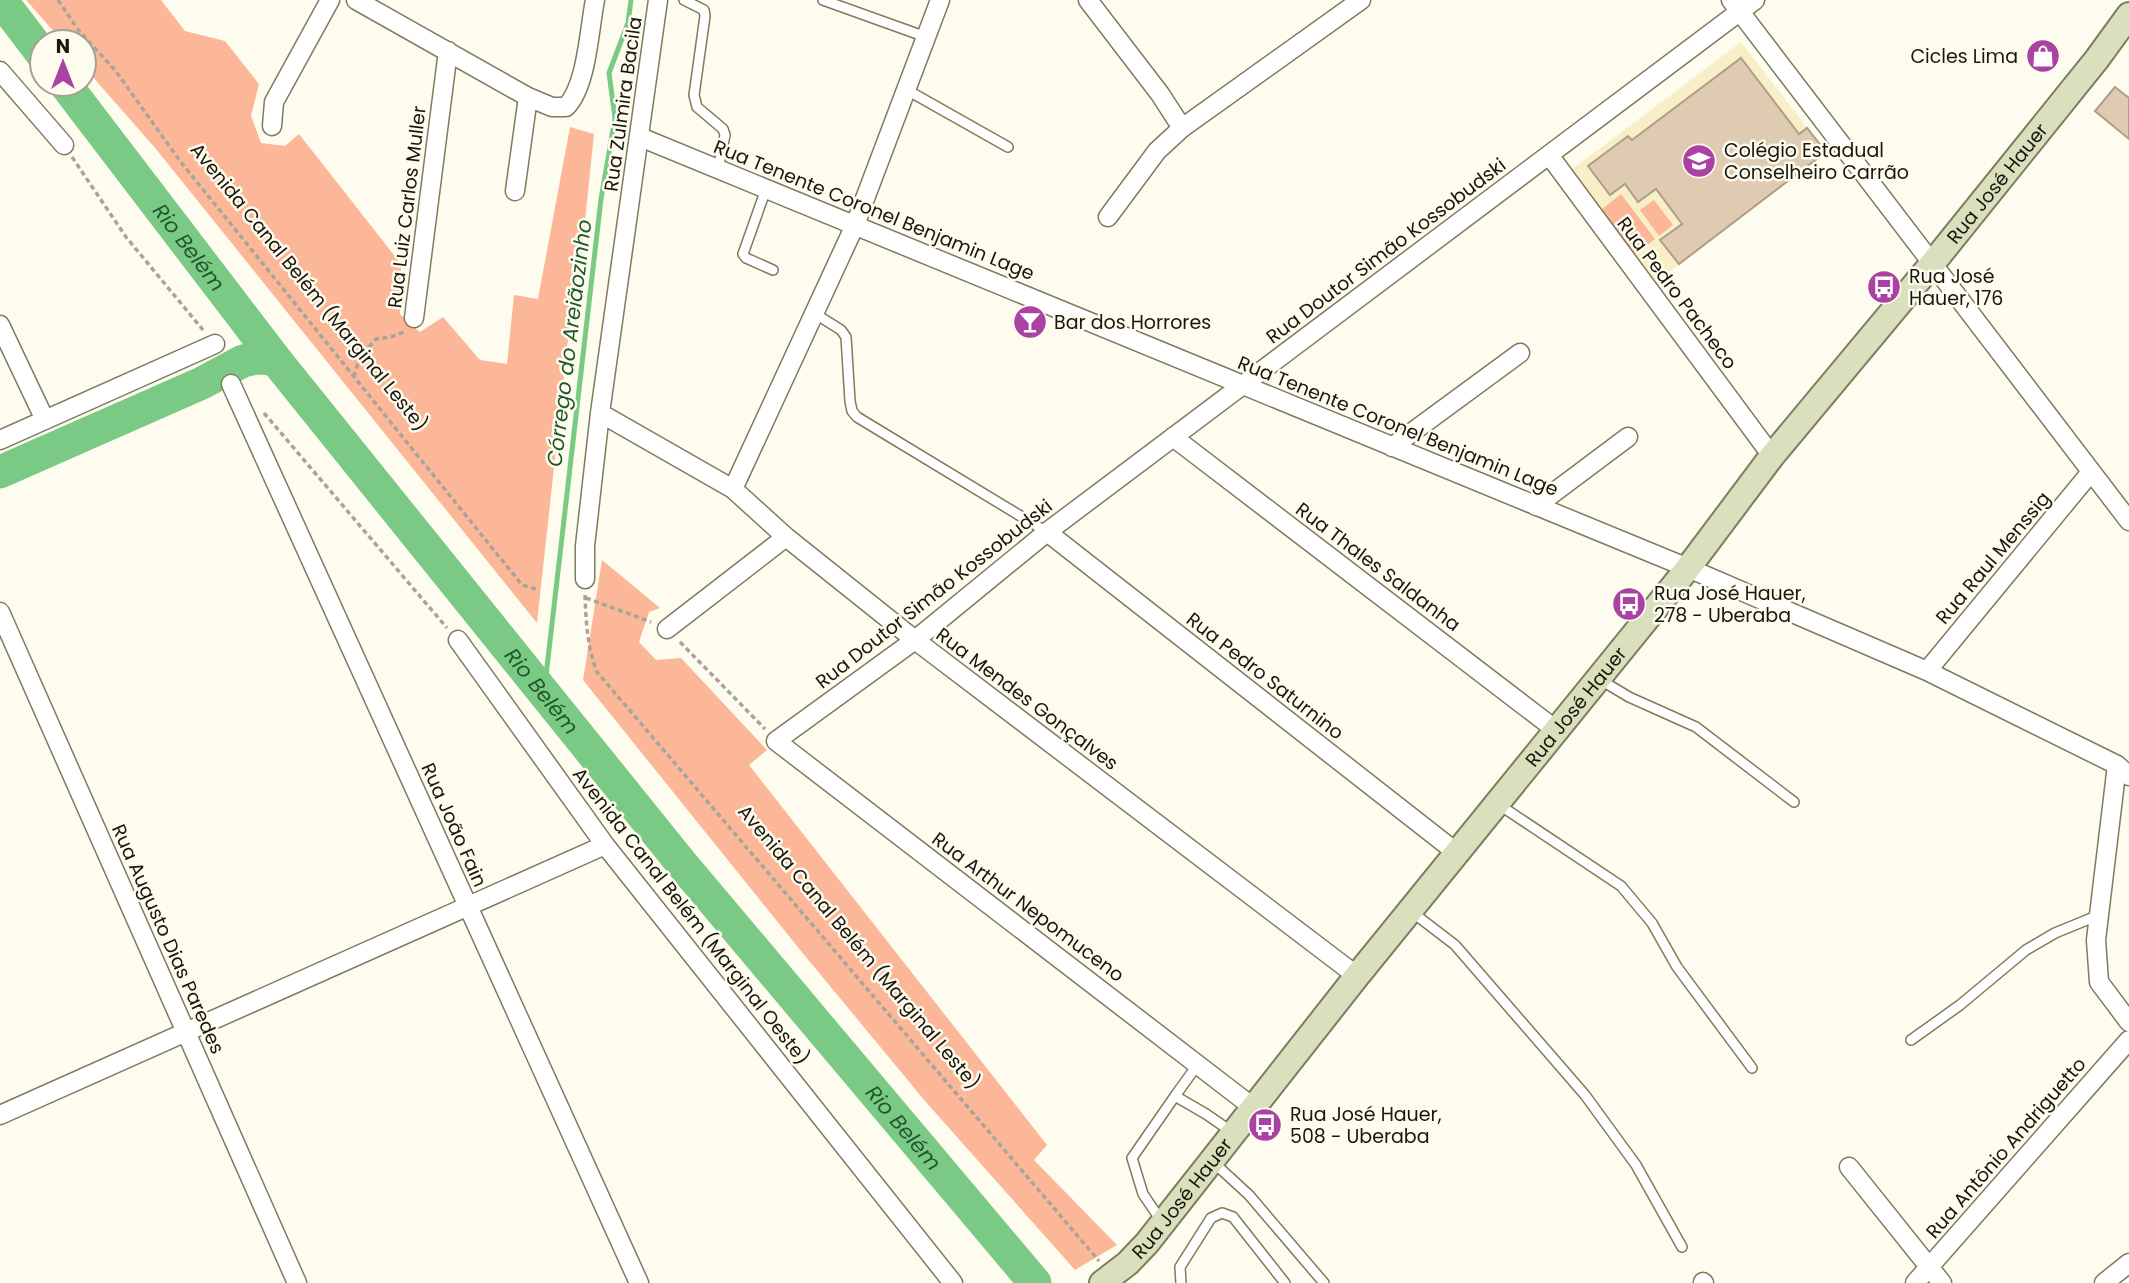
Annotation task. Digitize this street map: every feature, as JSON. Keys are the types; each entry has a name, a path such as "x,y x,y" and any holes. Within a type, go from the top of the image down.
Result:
{"main road":[{"name":"Rua José Hauer","path":"1111,1281 1163,1223 1357,976 1688,568 1772,456 1932,264 2097,59 2129,15"},
{"name":"Rua José Hauer","path":"2097,59 2120,42 2129,40"}],"street":[{"path":"272,126 274,102 330,0"},
{"path":"356,0 528,97 552,107 566,107 574,98 580,83 595,0"},
{"name":"Rua Zulmira Bacila","path":"585,579 585,546 600,413 657,0"},
{"path":"733,489 855,225 940,0"},
{"path":"1088,0 1160,94 1182,128"},
{"path":"1108,217 1157,151 1182,128 1361,0"},
{"name":"Rua Doutor Simão Kossobudski","path":"776,741 915,640 1047,532 1549,155 1735,6 1755,0"},
{"path":"1735,6 2129,521"},
{"name":"Rua Luiz Carlos Muller","path":"414,318 448,51"},
{"path":"0,71 64,145"},
{"path":"515,191 528,97"},
{"name":"Rua Tenente Coronel Benjamin Lage","path":"640,137 1688,568 1927,671 2123,771"},
{"name":"Rua Pedro Pacheco","path":"1549,155 1772,456"},
{"path":"0,325 45,420"},
{"path":"0,440 215,344"},
{"path":"1392,447 1520,353"},
{"name":"Rua João Fain","path":"231,384 639,1283"},
{"name":"Rua Mendes Gonçalves","path":"600,413 733,489 786,537 915,640 1357,976"},
{"name":"Rua Thales Saldanha","path":"1173,437 1556,730"},
{"path":"1536,506 1628,438"},
{"name":"Rua Raul Menssig","path":"1927,671 2091,472"},
{"name":"Rua Pedro Saturnino","path":"1047,532 1457,853"},
{"path":"667,629 786,537"},
{"name":"Rua Augusto Dias Paredes","path":"0,612 297,1283"},
{"name":"Avenida Canal Belém (Marginal Oeste)","path":"458,640 605,845 953,1283"},
{"name":"Rua Arthur Nepomuceno","path":"776,741 1254,1108"},
{"path":"2123,771 2114,806 2096,940 2099,982 2129,1022"},
{"path":"0,1115 605,845"},
{"name":"Rua Antônio Andriguetto","path":"1914,1283 2129,1040"},
{"path":"1849,1167 1942,1283"},
{"path":"2104,1283 2129,1263"}],"lane":[{"path":"684,0 704,10 694,95 697,107 723,129 725,135 718,169"},
{"path":"823,0 926,37"},
{"path":"907,90 1008,147"},
{"path":"766,189 744,254 746,258 773,270"},
{"path":"814,313 841,330 846,337 850,401 852,411 857,417 1047,532"},
{"path":"1598,678 1629,697 1696,727 1794,802"},
{"path":"1497,803 1621,886 1652,923 1677,967 1752,1068"},
{"path":"1410,911 1454,945 1585,1095 1636,1164 1682,1247"},
{"path":"1911,1040 1960,1005 2026,950 2056,933 2099,915"},
{"path":"1163,1223 1143,1194 1132,1158 1198,1064"},
{"path":"1174,1096 1233,1132"},
{"path":"1211,1160 1249,1195 1324,1283"},
{"path":"1181,1283 1180,1267 1210,1218 1222,1213 1233,1217 1285,1283"}],"path":[{"name":"Avenida Canal Belém (Marginal Leste)","path":"58,0 79,31 115,70 180,161 522,585 536,589"},
{"path":"64,145 126,237 215,344"},
{"name":"Rua Luiz Carlos Muller","path":"354,377 364,353 376,339 409,330 414,318"},
{"path":"263,412 458,640"},
{"path":"585,579 585,597 667,629 776,741"},
{"name":"Avenida Canal Belém (Marginal Leste)","path":"585,597 589,652 597,672 1111,1281"}],"shaded area":[{"path":"26,0 161,0 185,31 225,41 259,84 251,116 261,143 285,146 299,134 401,264 400,314 420,332 443,317 480,360 507,364 514,295 538,299 570,127 594,134 583,240 571,312 537,623 156,149 98,83 98,28 51,28"},
{"name":"Colégio Estadual Conselheiro Carrão","path":"1741,42 1826,152 1656,282 1571,170"},
{"path":"1621,194 1655,239 1635,254 1601,210"},
{"path":"1654,200 1673,225 1659,236 1640,210"},
{"path":"602,560 660,608 649,612 639,642 656,660 681,658 767,750 749,765 1047,1145 1034,1160 1117,1245 1075,1270 925,1101 583,680"}],"building":[{"name":"Colégio Estadual Conselheiro Carrão","path":"1741,58 1799,134 1807,128 1826,152 1679,264 1660,240 1682,224 1656,189 1638,202 1625,184 1610,195 1588,166 1628,136 1632,140"},
{"path":"2115,87 2129,98 2129,139 2095,111"}],"waterway":[{"name":"Rio Belém","path":"1,0 28,36"},
{"name":"Córrego do Areiãozinho","path":"544,693 601,199 615,118 609,73 628,23 631,0"},
{"name":"Córrego do Areiãozinho","path":"76,98 275,359 682,864 1035,1283"},
{"path":"0,472 202,383 243,361 256,358 275,359"}],"place":[{"name":"Cicles Lima","path":"2043,56"},
{"name":"Colégio Estadual Conselheiro Carrão","path":"1699,161"},
{"name":"Rua José Hauer, 176","path":"1884,287"},
{"name":"Bar dos Horrores","path":"1030,322"},
{"name":"Rua José Hauer, 278 - Uberaba","path":"1629,604"},
{"name":"Rua José Hauer, 508 - Uberaba","path":"1265,1125"}]}
